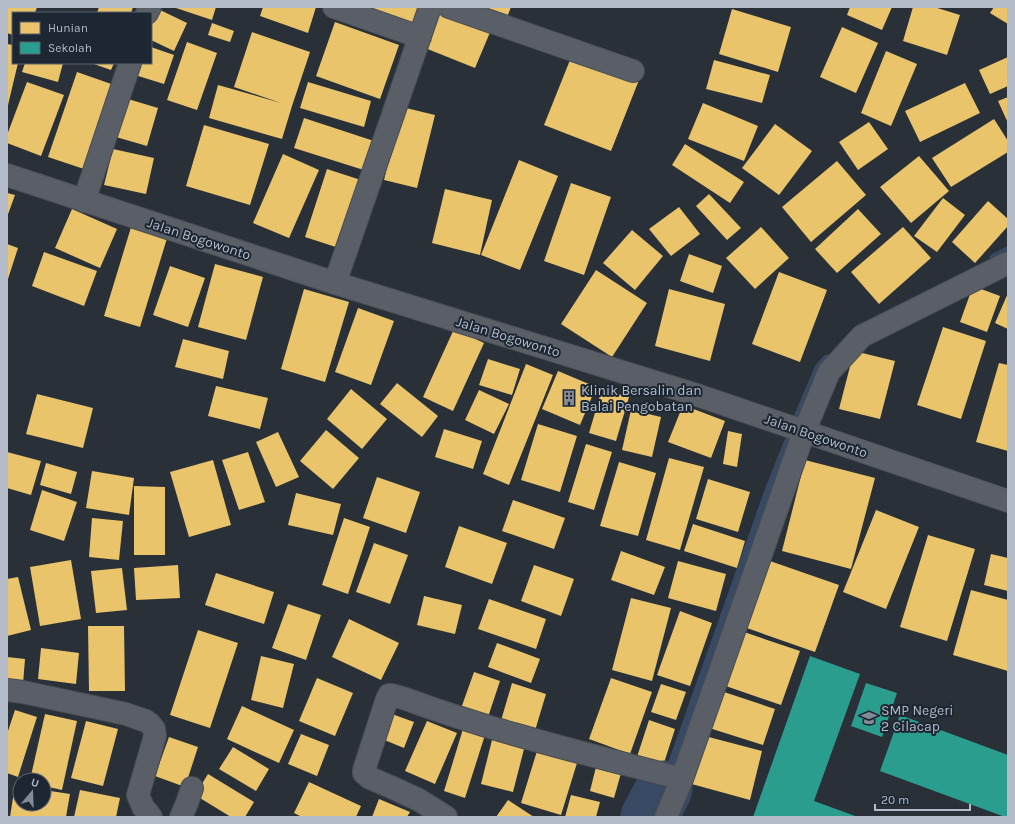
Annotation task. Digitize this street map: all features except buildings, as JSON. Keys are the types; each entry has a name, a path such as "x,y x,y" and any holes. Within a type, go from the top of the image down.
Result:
{"street":[{"path":"334,7 420,37"},
{"path":"335,284 430,7"},
{"path":"448,7 633,71"},
{"path":"84,201 130,64"},
{"name":"Jalan Bogowonto","path":"7,176 335,284 697,395 1008,501"},
{"path":"666,817 682,779 804,432 829,372 862,336 1008,263"},
{"path":"7,690 23,692 126,714 146,721 150,724 154,729 156,736 138,795 143,807 151,817"},
{"path":"446,817 419,800 370,778 364,773 389,695 533,740 682,779"},
{"path":"180,817 192,788"}],"waterway":[{"path":"994,258 1008,251"},
{"path":"796,422 819,368 827,359"},
{"path":"672,765 770,488 791,436"},
{"path":"649,817 664,789"}],"place":[{"name":"Klinik Bersalin dan Balai Pengobatan","path":"569,398"},
{"name":"SMP Negeri 2 Cilacap","path":"869,718"}]}
